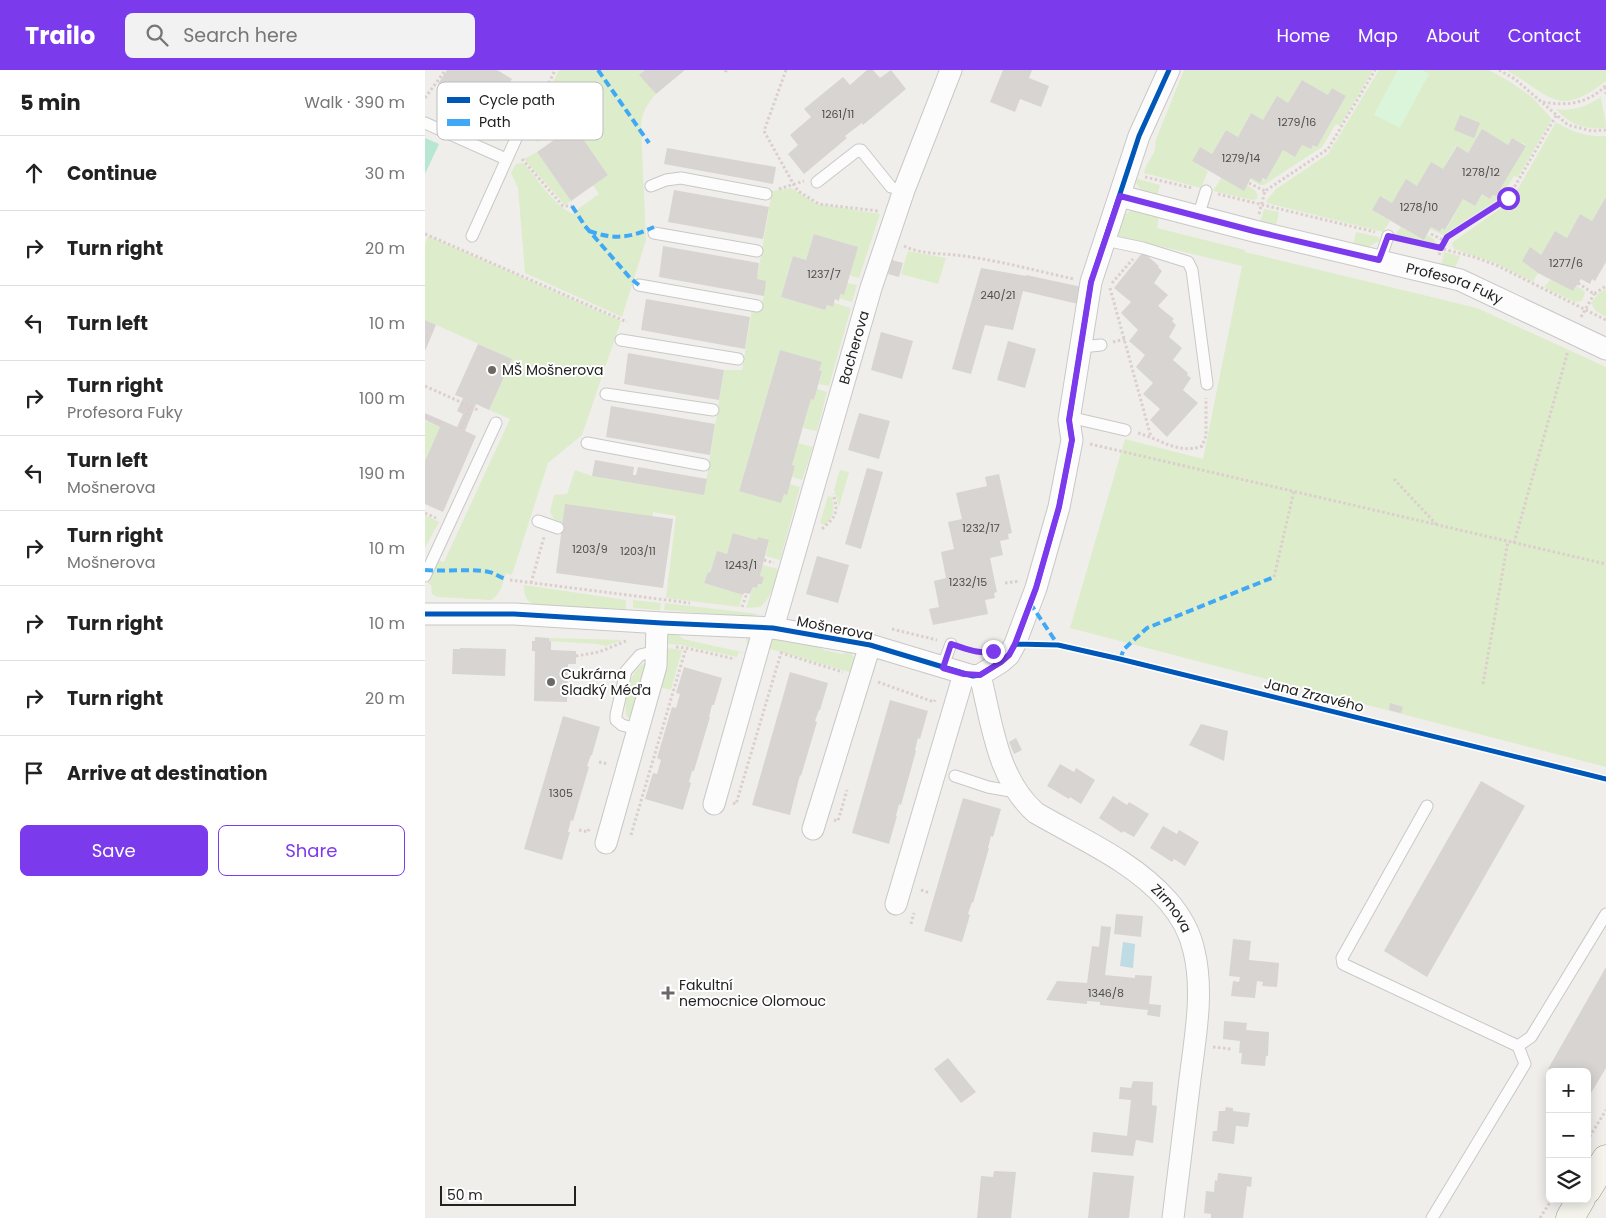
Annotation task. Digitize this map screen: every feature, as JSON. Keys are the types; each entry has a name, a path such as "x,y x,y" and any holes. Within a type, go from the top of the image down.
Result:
{"street":[{"name":"Bacherova","path":"769,628 871,288 904,190 951,70"},
{"path":"896,904 972,675 1001,662 1009,655 1036,588 1059,507 1072,440 1069,417 1091,346 1091,282 1139,136 1169,70"},
{"name":"Profesora Fuky","path":"1120,196 1254,231 1452,277 1606,349"},
{"name":"Mošnerova","path":"425,614 514,614 769,628 869,645 972,675"},
{"path":"606,843 656,666 657,623"},
{"path":"714,804 755,664 769,628"},
{"name":"Mošnerova","path":"813,829 869,645"},
{"name":"Zirmova","path":"972,675 999,752 1016,792 1025,804 1036,813 1143,877 1174,909 1189,937 1194,951 1198,996 1195,1044 1173,1218"},
{"path":"1591,1193 1606,1159"},
{"path":"1570,1218 1583,1203"}],"lane":[{"path":"425,123 437,128"},
{"path":"463,140 506,159"},
{"path":"472,236 506,159 517,140"},
{"path":"817,182 858,150 861,150 891,187 904,190"},
{"path":"651,186 666,180 681,178 766,194"},
{"path":"1198,217 1205,191"},
{"path":"654,233 757,251"},
{"path":"1379,260 1388,236"},
{"path":"1105,240 1143,248 1188,262 1192,270 1207,384"},
{"path":"639,285 757,306"},
{"path":"621,340 737,359"},
{"path":"606,394 713,410"},
{"path":"1069,417 1125,430"},
{"path":"425,576 496,423"},
{"path":"587,443 704,465"},
{"path":"943,668 951,644"},
{"path":"633,728 622,725 616,720 626,671 641,655 657,651"},
{"path":"955,776 987,787 1016,792"},
{"path":"1427,806 1342,958 1343,964 1518,1046 1525,1064 1433,1218"},
{"path":"1518,1046 1531,1037 1606,914"}],"path":[{"path":"549,82 555,70"},
{"path":"786,70 764,131 798,190 819,204 883,212"},
{"path":"1254,231 1265,191 1328,149 1375,70"},
{"path":"1499,70 1515,79 1568,125 1577,129 1592,131 1606,130"},
{"path":"425,98 444,72"},
{"path":"1542,102 1560,105 1577,103 1589,98 1605,86 1606,94"},
{"path":"1435,274 1441,248 1447,237 1508,198 1557,114"},
{"path":"523,160 563,206 572,206"},
{"path":"1141,176 1474,257 1495,265 1606,320"},
{"path":"1249,183 1265,191"},
{"path":"425,234 627,322"},
{"path":"1431,234 1445,241"},
{"path":"899,243 915,251 964,256 1091,282"},
{"path":"1143,248 1110,286 1151,437 1177,448 1192,450 1202,446 1206,436 1207,384"},
{"path":"1578,283 1594,294"},
{"path":"1514,543 1573,334 1594,294 1606,286"},
{"path":"425,386 478,410"},
{"path":"461,429 470,406"},
{"path":"425,416 442,424"},
{"path":"1072,440 1606,564"},
{"path":"1394,479 1437,525"},
{"path":"1274,577 1294,491"},
{"path":"531,583 548,525"},
{"path":"1483,684 1508,541"},
{"path":"510,580 693,604"},
{"path":"1005,583 1020,581 1019,589"},
{"path":"747,594 742,610 750,611"},
{"path":"576,656 599,652 627,641"},
{"path":"951,644 986,653"},
{"path":"631,835 686,648 736,660"},
{"path":"776,669 781,653 839,671"},
{"path":"878,682 934,702"},
{"path":"599,762 607,764"},
{"path":"921,890 930,893"},
{"path":"1591,1134 1606,1110"},
{"path":"1540,1218 1549,1203"}],"green space":[{"path":"559,70 645,70 640,75 656,94 645,108 641,125 646,240 622,317 525,273 518,188 511,173 516,164 523,163 555,201 569,212 575,214 579,208 599,194 593,185 608,175 584,140 603,140 603,82 553,82"},
{"path":"1184,70 1373,70 1340,126 1336,124 1322,147 1264,185 1251,180 1251,178 1266,180 1283,150 1295,157 1302,145 1311,149 1313,145 1317,147 1346,96 1332,88 1328,95 1302,80 1288,103 1277,97 1263,120 1251,113 1238,137 1226,130 1212,154 1200,147 1192,161 1208,171 1201,188 1144,173 1155,150 1155,142"},
{"path":"1379,70 1398,70 1374,115 1429,74 1422,70 1489,70 1532,97 1552,119 1518,177 1514,176 1500,198 1443,235 1430,229 1431,227 1439,232 1442,228 1446,230 1463,199 1475,206 1482,194 1490,199 1493,195 1496,196 1526,145 1512,138 1508,145 1482,130 1468,153 1456,146 1443,169 1417,186 1406,180 1392,203 1380,196 1372,210 1390,221 1383,232 1267,203 1266,201 1276,189 1328,154"},
{"path":"1398,70 1422,70 1429,74 1400,128 1374,115"},
{"path":"1506,70 1606,70 1606,81 1589,93 1564,101 1544,94"},
{"path":"1601,97 1606,128 1585,127 1572,123 1556,109 1580,108"},
{"path":"1556,122 1579,133 1592,136 1606,136 1606,197 1592,221 1580,214 1567,238 1555,231 1541,255 1530,248 1522,261 1538,273 1533,282 1495,263 1454,249 1453,242 1511,201"},
{"path":"425,138 439,144 425,174"},
{"path":"537,152 571,201 565,205 524,159"},
{"path":"1135,178 1160,185 1157,197 1140,188"},
{"path":"1221,178 1244,190 1247,185 1256,192 1257,199 1252,200 1213,191"},
{"path":"791,188 817,204 880,214 859,278 849,275 857,247 814,234 806,260 793,256 781,297 825,310 827,305 833,307 834,303 851,308 829,386 819,384 822,372 819,370 821,362 780,350 739,490 784,494 790,484 800,487 780,560 766,556 769,540 757,540 734,533 727,554 717,552 710,573 708,572 704,583 743,595 739,607 666,598 676,516 653,512 653,516 563,523 554,519 550,512 554,495 567,494 575,470 592,476 704,495 724,370 742,370 753,303 762,303 764,296 757,279 772,191"},
{"path":"1264,209 1279,212 1276,226 1260,222"},
{"path":"1130,211 1159,215 1157,228 1245,250 1245,252 1477,308 1606,367 1606,767 1070,628 1125,439 1203,459 1242,266 1114,235 1121,218"},
{"path":"1401,227 1424,240 1427,235 1434,239 1435,242 1395,235"},
{"path":"1356,232 1379,237 1379,241 1368,247 1353,245"},
{"path":"428,236 621,321 582,435 548,463 512,575 506,573 503,584 491,600 437,597 432,594 431,585 428,583 437,560 444,562 510,419 489,410 512,359 425,320 425,245"},
{"path":"908,251 946,258 938,284 901,274"},
{"path":"1444,252 1460,256 1454,270 1441,266"},
{"path":"1551,279 1573,291 1577,286 1583,290 1585,293 1582,301 1574,302 1544,287"},
{"path":"847,283 857,285 852,302 839,298 840,294 844,295"},
{"path":"1606,289 1606,317 1595,310 1591,303 1598,294"},
{"path":"817,389 827,392 817,431 803,428 811,399 814,400"},
{"path":"425,421 440,427 425,461"},
{"path":"798,443 813,447 802,480 792,477 795,466 792,465"},
{"path":"840,470 849,472 839,507 834,490"},
{"path":"828,496 832,497 833,509 832,516 825,525 820,523"},
{"path":"425,515 439,522 425,548"},
{"path":"763,565 778,569 772,590 760,607 746,608 753,587 757,588 758,584 762,584 764,577 760,576"},
{"path":"524,585 626,600 626,609 537,606 530,603 526,598"},
{"path":"633,600 661,603 660,610 633,608"},
{"path":"665,603 759,614 749,617 664,610"},
{"path":"675,631 683,639 746,653 746,638 748,637 754,641 754,652 751,661 745,659 746,654 739,652 737,657 681,645 667,644 668,635"},
{"path":"549,638 623,640 606,646 549,641"},
{"path":"772,639 814,644 824,650 842,654 850,651 856,661 853,673 767,648"},
{"path":"667,648 682,650 671,690 659,687 666,662"},
{"path":"647,662 634,721 627,717 627,694 635,672"}],"water":[{"path":"1123,942 1135,944 1133,968 1120,966"}],"building":[{"path":"447,70 497,70 512,79 510,82 439,82"},
{"path":"645,70 685,70 656,94 639,75"},
{"path":"867,70 873,70 880,78 891,70 906,89 863,125 862,123 845,136 847,138 804,174 788,154 798,145 790,135 811,117 804,109 843,77 850,85"},
{"path":"1003,70 1032,70 1029,78 1049,86 1041,107 1020,99 1015,112 990,102"},
{"path":"1302,80 1328,95 1332,88 1346,96 1317,147 1313,145 1311,149 1302,145 1295,157 1283,150 1266,180 1263,178 1260,183 1251,178 1244,191 1192,161 1200,147 1212,154 1226,130 1238,137 1251,113 1263,120 1277,96 1288,103"},
{"path":"1460,115 1480,123 1474,138 1454,130"},
{"path":"1482,129 1508,145 1512,138 1526,146 1496,196 1493,195 1490,199 1482,194 1475,206 1463,199 1445,230 1442,228 1440,232 1431,227 1424,240 1372,210 1380,196 1392,203 1406,179 1417,186 1431,162 1443,169 1457,146 1468,153"},
{"path":"554,140 584,140 608,175 571,201 537,152"},
{"path":"667,148 776,167 773,184 664,164"},
{"path":"674,190 769,207 763,239 668,222"},
{"path":"1606,197 1606,262 1595,281 1592,279 1590,284 1581,279 1573,291 1538,273 1522,261 1530,247 1541,255 1555,231 1567,238 1580,214 1592,221"},
{"path":"814,234 858,247 844,295 840,294 839,301 835,299 833,307 827,305 825,310 781,297 793,256 806,260"},
{"path":"663,246 759,263 757,279 766,281 764,296 659,277"},
{"path":"1143,252 1162,271 1154,283 1168,295 1158,306 1174,319 1172,321 1176,325 1169,337 1182,348 1173,360 1191,378 1183,390 1198,403 1167,437 1150,420 1160,409 1143,394 1153,383 1136,367 1145,355 1129,341 1138,330 1121,313 1131,302 1114,288"},
{"path":"892,260 903,263 899,277 888,274"},
{"path":"981,268 1082,287 1078,304 1023,291 1013,330 985,325 971,374 952,369"},
{"path":"646,299 750,317 745,349 641,330"},
{"path":"425,320 436,325 425,351"},
{"path":"881,332 913,341 902,379 871,370"},
{"path":"1008,341 1036,349 1025,388 997,380"},
{"path":"478,344 512,359 489,410 476,404 465,431 476,436 443,512 425,504 425,461 440,427 425,420 425,413 457,427 463,414 457,411 463,398 455,395"},
{"path":"780,350 822,362 819,370 822,371 814,400 811,399 792,465 795,466 787,495 784,494 781,503 739,491"},
{"path":"628,353 724,370 719,400 624,384"},
{"path":"611,406 715,424 710,455 606,437"},
{"path":"859,413 890,421 879,459 848,450"},
{"path":"595,460 634,467 633,475 636,475 638,467 707,479 704,495 592,476"},
{"path":"867,468 883,472 861,549 845,544"},
{"path":"999,474 1012,533 1008,534 1009,539 1000,541 1003,555 990,558 997,592 994,593 995,598 985,600 988,614 933,625 929,609 939,607 934,581 946,578 941,552 954,549 948,522 962,519 956,493 987,486 985,477"},
{"path":"565,504 673,519 663,588 556,573"},
{"path":"733,533 757,540 758,537 769,540 760,576 764,577 762,584 758,584 757,588 753,587 750,594 744,593 743,595 704,583 708,572 710,573 717,551 727,554"},
{"path":"817,556 849,565 838,603 806,594"},
{"name":"Cukrárna Sladký Méďa","path":"535,637 549,638 551,650 576,651 576,664 568,664 567,702 534,701 535,651 532,651 532,641 535,641"},
{"path":"453,649 506,649 505,676 452,674"},
{"path":"684,667 722,678 714,705 712,705 694,771 692,771 689,782 691,783 683,810 645,799 653,773 657,774 661,760 657,758 672,707 676,708 680,694 676,693"},
{"path":"790,672 828,683 815,721 817,722 800,775 790,815 752,805"},
{"path":"890,700 928,711 920,739 918,738 916,751 901,805 899,804 889,844 852,833"},
{"path":"1390,703 1403,707 1401,713 1389,710"},
{"path":"563,716 600,727 587,766 589,767 573,821 571,820 568,832 570,832 562,860 524,849"},
{"path":"1201,724 1228,731 1224,761 1189,745"},
{"path":"1016,738 1022,750 1014,754 1009,742"},
{"path":"1060,764 1074,772 1076,768 1095,780 1081,804 1047,786"},
{"path":"1481,781 1525,806 1427,977 1384,951"},
{"path":"1113,796 1127,805 1129,802 1149,814 1134,837 1123,831 1122,833 1099,818"},
{"path":"963,798 1001,809 968,914 970,915 962,942 924,931"},
{"path":"1163,826 1177,834 1179,830 1199,842 1185,866 1174,859 1172,862 1150,848"},
{"path":"1116,914 1143,916 1141,937 1114,934"},
{"path":"1101,926 1111,927 1105,975 1135,978 1135,975 1152,976 1149,1004 1161,1005 1160,1017 1147,1015 1148,1010 1100,1005 1100,1002 1087,1001 1087,1004 1046,1000 1057,981 1087,983 1092,946 1099,947"},
{"path":"1233,939 1251,941 1249,960 1279,963 1277,987 1262,986 1263,982 1257,981 1255,998 1231,996 1233,981 1239,982 1240,977 1229,976"},
{"path":"1606,967 1606,1068 1591,1093 1591,1068 1549,1068"},
{"path":"1224,1021 1247,1023 1246,1030 1269,1032 1268,1056 1266,1056 1265,1066 1241,1064 1242,1053 1239,1053 1240,1041 1223,1039"},
{"path":"948,1058 976,1092 961,1103 934,1069"},
{"path":"1133,1081 1153,1082 1152,1105 1157,1106 1153,1143 1136,1140 1133,1156 1091,1152 1093,1132 1127,1136 1131,1100 1119,1099 1120,1087 1131,1088"},
{"path":"1226,1107 1233,1108 1233,1111 1250,1113 1248,1127 1236,1126 1234,1144 1212,1141 1213,1131 1217,1131 1219,1111 1225,1111"},
{"path":"994,1171 1016,1172 1011,1218 977,1218 981,1176 993,1177"},
{"path":"1093,1172 1134,1176 1129,1218 1088,1218"},
{"path":"1218,1173 1252,1177 1251,1187 1247,1186 1243,1218 1211,1218 1211,1214 1204,1213 1206,1191 1214,1192"}],"marked path":[{"path":"598,70 649,143"},
{"path":"572,206 585,226 631,279 639,285"},
{"path":"589,231 614,237 637,234 654,227"},
{"path":"425,570 481,571 507,579"},
{"path":"1120,659 1124,649 1147,628 1274,577"},
{"path":"1030,603 1058,645"}],"cycle path":[{"path":"425,614 514,614 773,628 870,645 973,676 980,675 1001,662 1009,655 1015,644 1036,588 1059,507 1072,440 1069,420 1091,282 1139,136 1169,70"},
{"name":"Jana Zrzavého","path":"1015,644 1058,645 1120,659 1606,779"}],"place":[{"name":"MŠ Mošnerova","path":"492,370"},
{"name":"Cukrárna Sladký Méďa","path":"551,682"},
{"name":"Fakultní nemocnice Olomouc","path":"668,993"}],"route":[{"path":"993,651 986,653 977,652 951,644 943,668 973,676 991,670 1001,662 1009,655 1015,644 1036,588 1059,507 1072,440 1069,420 1091,282 1120,196 1254,231 1379,260 1388,236 1441,248 1447,237 1508,198"}]}
